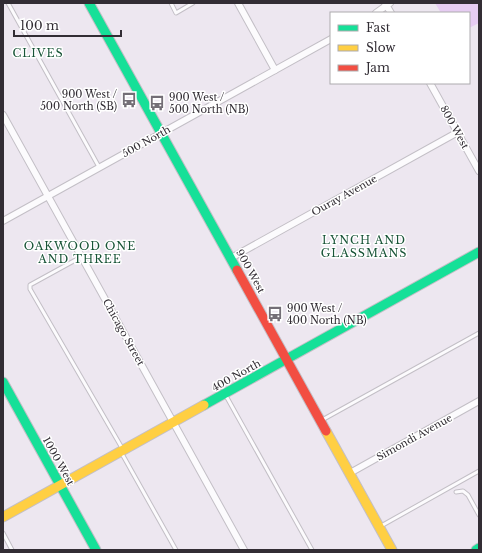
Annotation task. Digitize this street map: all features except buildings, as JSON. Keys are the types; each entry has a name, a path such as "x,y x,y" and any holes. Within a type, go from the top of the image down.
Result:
{"street":[{"name":"900 West","path":"89,3 392,550"},
{"path":"238,3 275,70"},
{"path":"377,12 387,4"},
{"name":"500 North","path":"3,221 330,40"},
{"name":"800 West","path":"431,84 479,171"},
{"name":"Chicago Street","path":"3,115 244,550"},
{"name":"Ouray Avenue","path":"230,258 458,132"},
{"name":"400 North","path":"3,517 479,252"},
{"name":"1000 West","path":"3,382 96,550"},
{"name":"Simondi Avenue","path":"350,473 479,401"}],"lane":[{"path":"8,3 99,167"},
{"path":"170,3 176,12 193,3"},
{"path":"82,256 30,285 30,289 122,451 176,550"},
{"path":"321,421 479,333"},
{"path":"225,394 312,550"},
{"path":"379,526 479,471"},
{"path":"456,492 462,491 468,495 479,515"},
{"path":"3,533 12,550"}],"shaded area":[{"path":"435,3 479,3 479,23 470,28 470,12 440,12"}],"traffic: fast":[{"path":"89,3 237,270"},
{"path":"204,405 479,252"},
{"path":"3,382 96,550"}],"traffic: slow":[{"path":"3,517 204,405"},
{"path":"326,431 392,550"}],"traffic: jam":[{"path":"237,270 326,431"}],"place":[{"name":"900 West / 500 North (SB)","path":"129,100"},
{"name":"900 West / 500 North (NB)","path":"157,103"},
{"name":"900 West / 400 North (NB)","path":"275,314"}],"district":[{"name":"CLIVES","path":"38,53"},
{"name":"LYNCH AND GLASSMANS","path":"364,246"},
{"name":"OAKWOOD ONE AND THREE","path":"80,252"}]}
